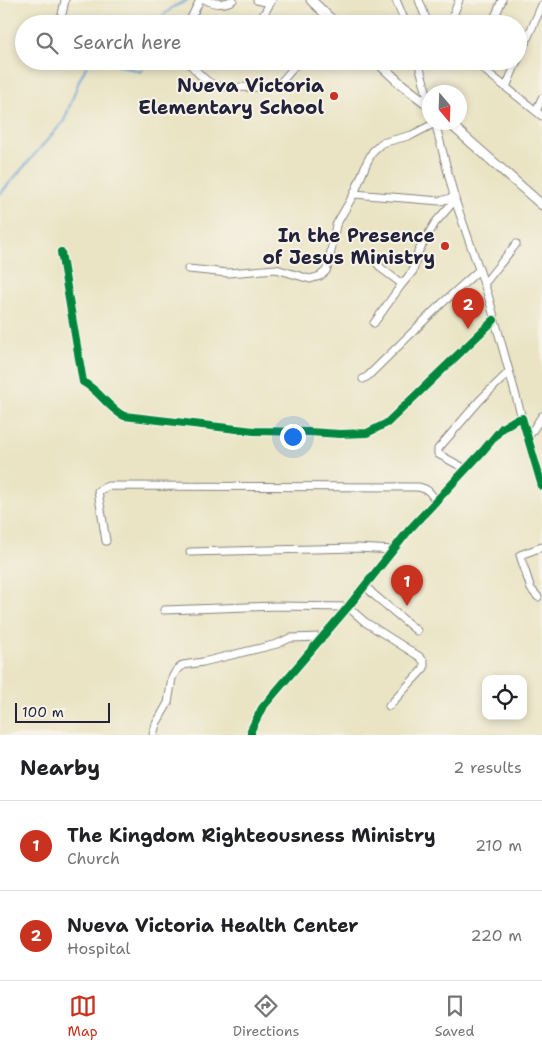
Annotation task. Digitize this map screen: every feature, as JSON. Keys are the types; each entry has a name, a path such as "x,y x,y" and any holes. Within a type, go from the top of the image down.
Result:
{"main road":[{"path":"311,0 327,15"},
{"path":"385,70 400,84 422,100"},
{"path":"457,130 542,205"}],"street":[{"path":"62,15 65,0"},
{"path":"192,15 200,0"},
{"path":"206,0 219,4 233,0"},
{"path":"257,0 271,1 263,15"},
{"path":"396,0 402,15"},
{"path":"420,0 425,15"},
{"path":"453,15 459,0"},
{"path":"496,15 502,0"},
{"path":"527,39 542,5"},
{"path":"195,70 199,75 216,86 266,87 277,85 291,70"},
{"path":"420,70 424,85"},
{"path":"485,70 539,113 542,98"},
{"path":"506,87 514,70"},
{"path":"188,270 228,273 276,269 310,279 320,276 326,272 336,225 354,194 373,150 379,144 412,135 422,130"},
{"path":"437,130 455,199 484,284 542,486"},
{"path":"354,194 440,201 455,199"},
{"path":"374,323 413,270 418,252 435,223 455,199"},
{"path":"484,284 516,244"},
{"path":"61,252 83,382 101,395 114,411 124,416 254,431 368,433 387,423 494,320"},
{"path":"370,255 382,269 402,284"},
{"path":"363,379 479,270"},
{"path":"466,469 438,454 438,449 480,400 509,372"},
{"path":"528,436 542,416"},
{"path":"251,735 262,708 348,607 409,530 502,428 522,418"},
{"path":"106,541 98,491 108,486 418,487 426,488 430,491 436,502"},
{"path":"538,598 531,589 520,554 542,547"},
{"path":"190,552 357,548 394,550"},
{"path":"365,585 417,631"},
{"path":"164,610 277,606 348,607 360,618 420,657 424,662 424,668 389,706"},
{"path":"153,735 156,724 168,703 172,678 183,666 277,644 290,638 322,636"}],"waterway":[{"path":"164,15 173,7 188,0"},
{"path":"0,194 64,121 84,70"},
{"path":"135,70 141,72 142,70"}],"cycle path":[{"path":"61,252 83,382 113,409 124,416 254,431 367,433 387,423 494,320"},
{"path":"251,735 251,730 262,708 348,607 409,530 502,428 515,420 522,418 542,486"}],"place":[{"name":"Nueva Victoria Elementary School","path":"334,96"},
{"name":"In the Presence of Jesus Ministry","path":"445,246"},
{"name":"Nueva Victoria Health Center","path":"468,329"},
{"name":"The Kingdom Righteousness Ministry","path":"407,606"}]}
